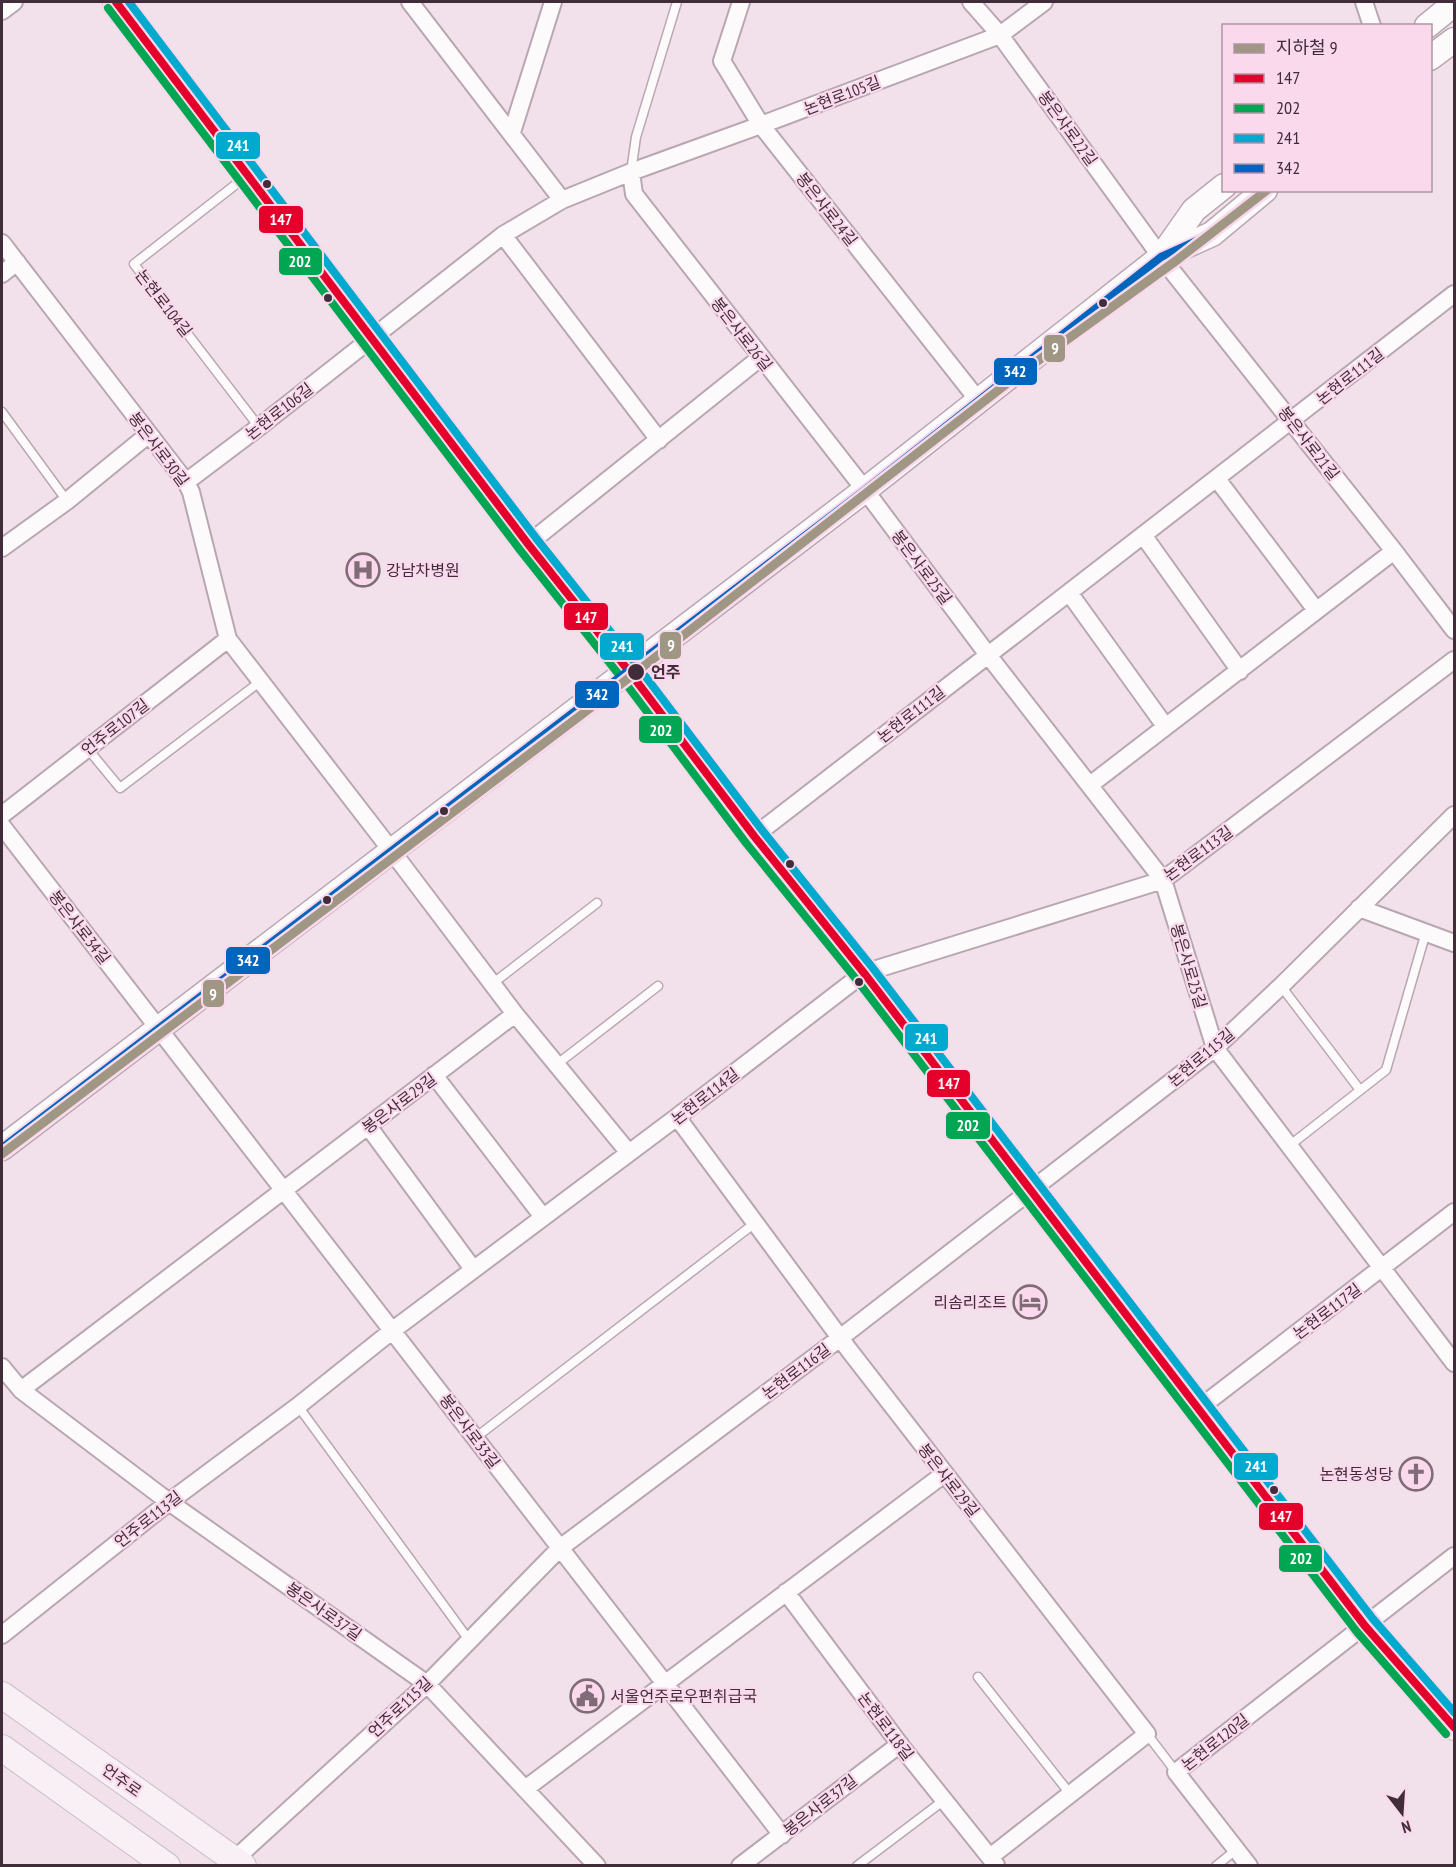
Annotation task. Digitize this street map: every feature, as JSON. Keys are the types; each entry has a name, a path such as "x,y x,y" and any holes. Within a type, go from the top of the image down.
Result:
{"main road":[{"path":"116,2 528,544 628,670 754,836 864,973 1365,1626 1455,1727"},
{"path":"1429,24 1455,4"},
{"path":"1432,57 1455,40"},
{"path":"1161,257 1194,210 1222,188"},
{"path":"2,1148 865,490 1161,257 1212,234 1263,192"},
{"name":"언주로","path":"2,1695 239,1862"},
{"path":"2,1748 167,1866"}],"street":[{"path":"2,11 14,2"},
{"path":"410,2 562,200"},
{"path":"512,132 553,2"},
{"name":"봉은사로24길","path":"741,2 722,61 761,125 978,400"},
{"name":"봉은사로22길","path":"971,2 1000,36 1161,257"},
{"name":"논현로105길","path":"371,339 503,235 562,200 631,172 1000,36 1044,2"},
{"path":"1366,2 1372,24"},
{"name":"봉은사로26길","path":"631,172 634,194 865,490"},
{"path":"503,235 659,440"},
{"name":"봉은사로30길","path":"2,243 186,482 191,492 228,639 391,850"},
{"name":"봉은사로21길","path":"1161,257 1455,630"},
{"path":"2,274 16,262"},
{"name":"논현로111길","path":"754,836 1070,594 1455,294"},
{"name":"논현로106길","path":"186,482 371,339"},
{"path":"528,544 760,358"},
{"path":"2,548 67,501 149,434"},
{"path":"1217,479 1316,610"},
{"name":"봉은사로25길","path":"865,490 988,655 1163,880 1215,1048 1455,1363"},
{"path":"1143,536 1240,671"},
{"path":"1090,785 1394,551"},
{"path":"1070,594 1166,726"},
{"name":"언주로107길","path":"2,815 228,639"},
{"name":"논현로113길","path":"864,973 1163,880 1455,660"},
{"name":"논현로115길","path":"1031,1191 1215,1048 1455,816"},
{"name":"봉은사로34길","path":"2,826 159,1028"},
{"path":"391,850 514,1014 629,1153"},
{"path":"1359,908 1455,943"},
{"name":"논현로114길","path":"393,1330 677,1117 864,973"},
{"name":"봉은사로29길","path":"283,1191 514,1014"},
{"name":"봉은사로33길","path":"159,1028 782,1835"},
{"path":"434,1076 543,1216"},
{"name":"봉은사로29길","path":"677,1117 840,1338 1147,1734"},
{"path":"368,1126 473,1269"},
{"path":"21,1389 283,1191"},
{"name":"논현로116길","path":"560,1548 1031,1191"},
{"name":"논현로117길","path":"1198,1409 1455,1212"},
{"name":"언주로113길","path":"2,1635 169,1502 298,1406 393,1330"},
{"name":"봉은사로37길","path":"2,1367 21,1389 169,1502 427,1684 597,1866"},
{"path":"525,1789 944,1474"},
{"name":"언주로115길","path":"239,1862 427,1684 560,1548"},
{"name":"논현로120길","path":"1176,1772 1455,1556"},
{"name":"논현로118길","path":"786,1592 900,1744 993,1861"},
{"path":"993,1861 1147,1734"},
{"name":"봉은사로37길","path":"740,1866 900,1744"},
{"path":"1176,1772 1249,1866"}],"lane":[{"path":"631,172 636,137 677,2"},
{"name":"논현로104길","path":"247,176 134,264 260,427"},
{"path":"2,412 67,501"},
{"path":"87,748 120,788 261,681"},
{"path":"492,984 597,903"},
{"path":"1289,1146 1386,1070 1426,932"},
{"path":"556,1065 658,986"},
{"path":"1281,986 1360,1090"},
{"path":"475,1438 755,1223"},
{"path":"298,1406 469,1640"},
{"path":"978,1677 1071,1795"},
{"name":"논현로120길","path":"1147,1734 1176,1772"},
{"path":"857,1866 944,1801"},
{"path":"1216,1866 1237,1849"}],"metro line":[{"name":"9","path":"2,1154 585,712 1014,378 1177,260 1264,192"}],"transit line":[{"name":"147","path":"116,2 528,544 628,670 754,836 864,973 1365,1626 1454,1727"},
{"name":"241","path":"129,2 536,538 636,664 762,830 872,967 1373,1619 1454,1712"},
{"name":"202","path":"108,8 520,550 620,676 746,843 856,979 1357,1632 1446,1734"},
{"name":"342","path":"2,1148 865,490 1161,257 1212,234 1262,192"}],"place":[{"name":"강남차병원","path":"363,570"},
{"name":"언주","path":"636,672"},
{"name":"리솜리조트","path":"1030,1302"},
{"name":"논현동성당","path":"1416,1474"},
{"name":"서울언주로우편취급국","path":"587,1696"}]}
